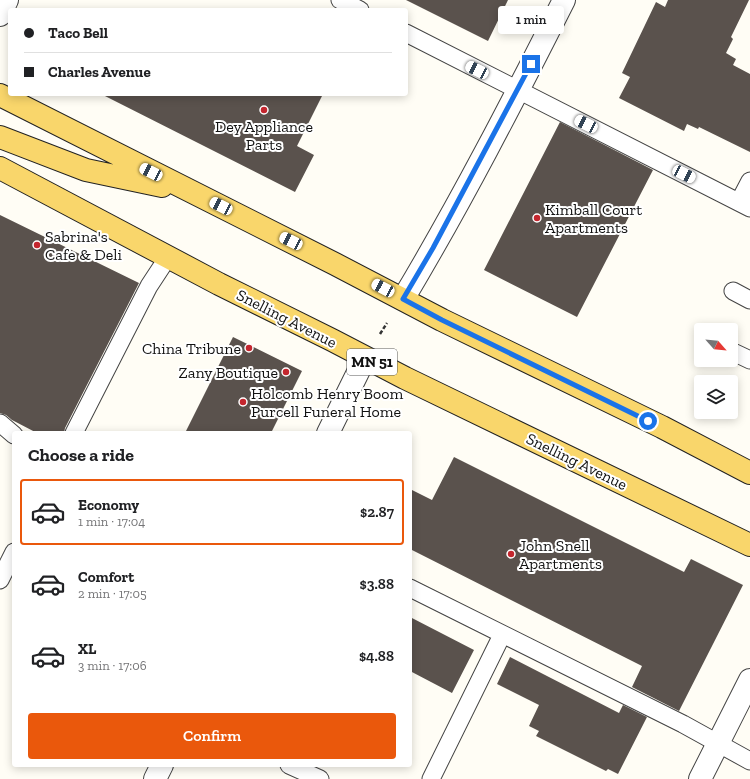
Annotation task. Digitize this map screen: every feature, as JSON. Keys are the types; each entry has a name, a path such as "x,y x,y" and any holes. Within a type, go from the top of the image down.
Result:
{"main road":[{"path":"0,96 335,264 442,320 750,473"},
{"path":"0,137 86,170 192,192"},
{"name":"Snelling Avenue","path":"0,168 219,284 365,358 750,545"}],"street":[{"path":"0,15 7,0"},
{"path":"403,299 518,90 564,0"},
{"path":"329,431 365,358"},
{"path":"700,779 750,680"},
{"path":"155,779 161,767"}],"lane":[{"path":"340,0 356,8"},
{"path":"408,34 745,205 750,181"},
{"path":"75,431 149,286 168,257"},
{"path":"733,291 750,300"},
{"path":"738,354 750,360"},
{"path":"0,422 12,433"},
{"path":"0,580 12,556"},
{"path":"412,589 683,724 750,761"},
{"path":"431,779 502,635"},
{"path":"293,767 320,779"}],"path":[{"path":"365,358 403,299"}],"building":[{"path":"406,0 508,0 488,41"},
{"path":"668,0 749,0 731,37 733,39 726,53 736,59 733,65 750,74 750,152 699,127 698,129 687,124 684,131 619,98 630,77 622,73 656,2 665,7"},
{"path":"105,96 322,96 297,146 314,155 295,192"},
{"name":"Kimball Court Apartments","path":"560,122 653,170 577,317 484,270"},
{"path":"0,215 139,283 64,431 33,431 0,413"},
{"name":"Holcomb Henry Boom Purcell Funeral Home","path":"233,337 302,371 272,431 186,431"},
{"name":"John Snell Apartments","path":"454,457 684,572 691,559 743,585 679,711 632,687 642,666 412,550 412,490 432,500"},
{"path":"412,618 474,650 452,693 412,672"},
{"path":"510,657 619,713 623,705 647,717 618,774 608,769 606,771 536,736 539,731 529,726 539,705 497,684"}],"place":[{"name":"Dey Appliance Parts","path":"264,110"},
{"name":"Kimball Court Apartments","path":"537,218"},
{"name":"Sabrina's Cafe & Deli","path":"37,245"},
{"name":"China Tribune","path":"249,348"},
{"name":"Zany Boutique","path":"286,372"},
{"name":"Holcomb Henry Boom Purcell Funeral Home","path":"243,402"},
{"name":"John Snell Apartments","path":"511,554"}],"route":[{"path":"531,64 433,248 403,299 442,320 648,421"}]}
